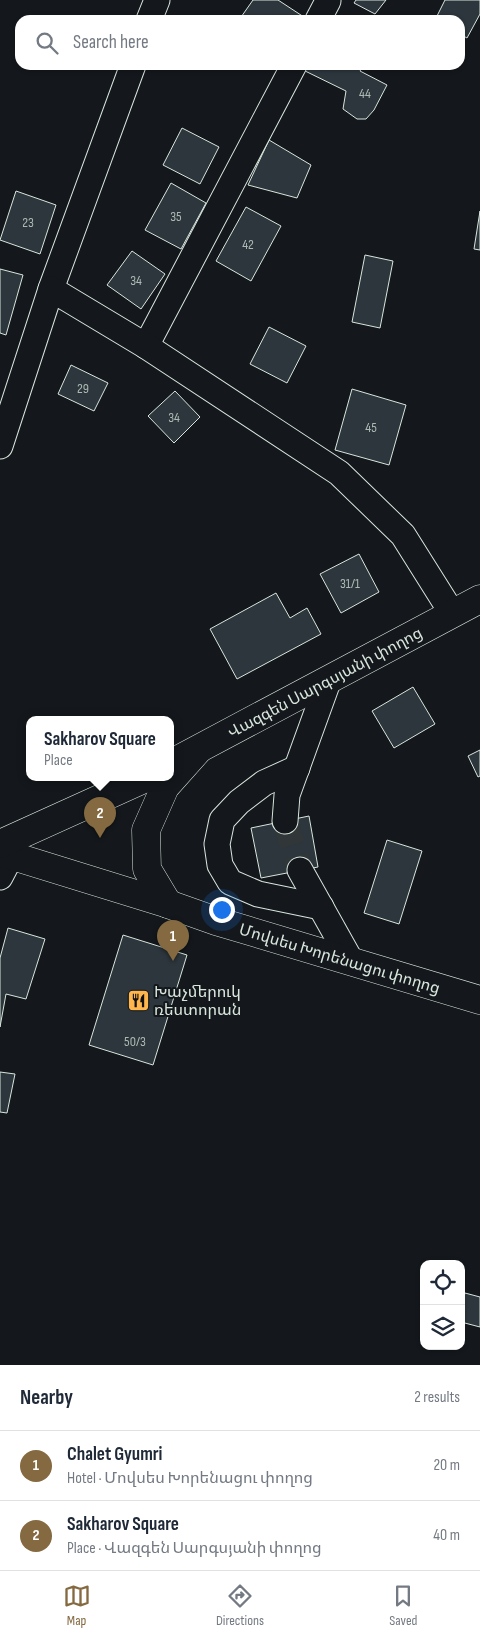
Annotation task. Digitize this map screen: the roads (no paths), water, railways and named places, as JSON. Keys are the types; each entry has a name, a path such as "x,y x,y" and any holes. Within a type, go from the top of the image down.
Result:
{"main road":[{"name":"Վազգեն Սարգսյանի փողոց","path":"174,762 480,599"},
{"path":"174,777 201,747"},
{"path":"3,857 141,781"},
{"path":"168,904 147,869 146,830 165,787 170,781"},
{"name":"Մովսես Խորենացու փողոց","path":"3,857 168,904 216,921 480,1000"}],"street":[{"path":"151,15 157,0"},
{"path":"0,446 51,290 131,70"},
{"path":"146,346 291,70"},
{"path":"51,290 146,346 339,473 403,535 452,613"},
{"path":"285,821 287,794 330,678"},
{"path":"297,768 264,784 239,802 222,820 217,844 220,865 230,882 258,894 321,907"},
{"path":"300,870 351,961"}],"tunnel":[{"path":"285,821 300,870"}],"place":[{"name":"Sakharov Square","path":"100,838"},
{"name":"Chalet Gyumri","path":"173,961"},
{"name":"Խաչմերուկ ռեստորան","path":"138,1000"}]}
